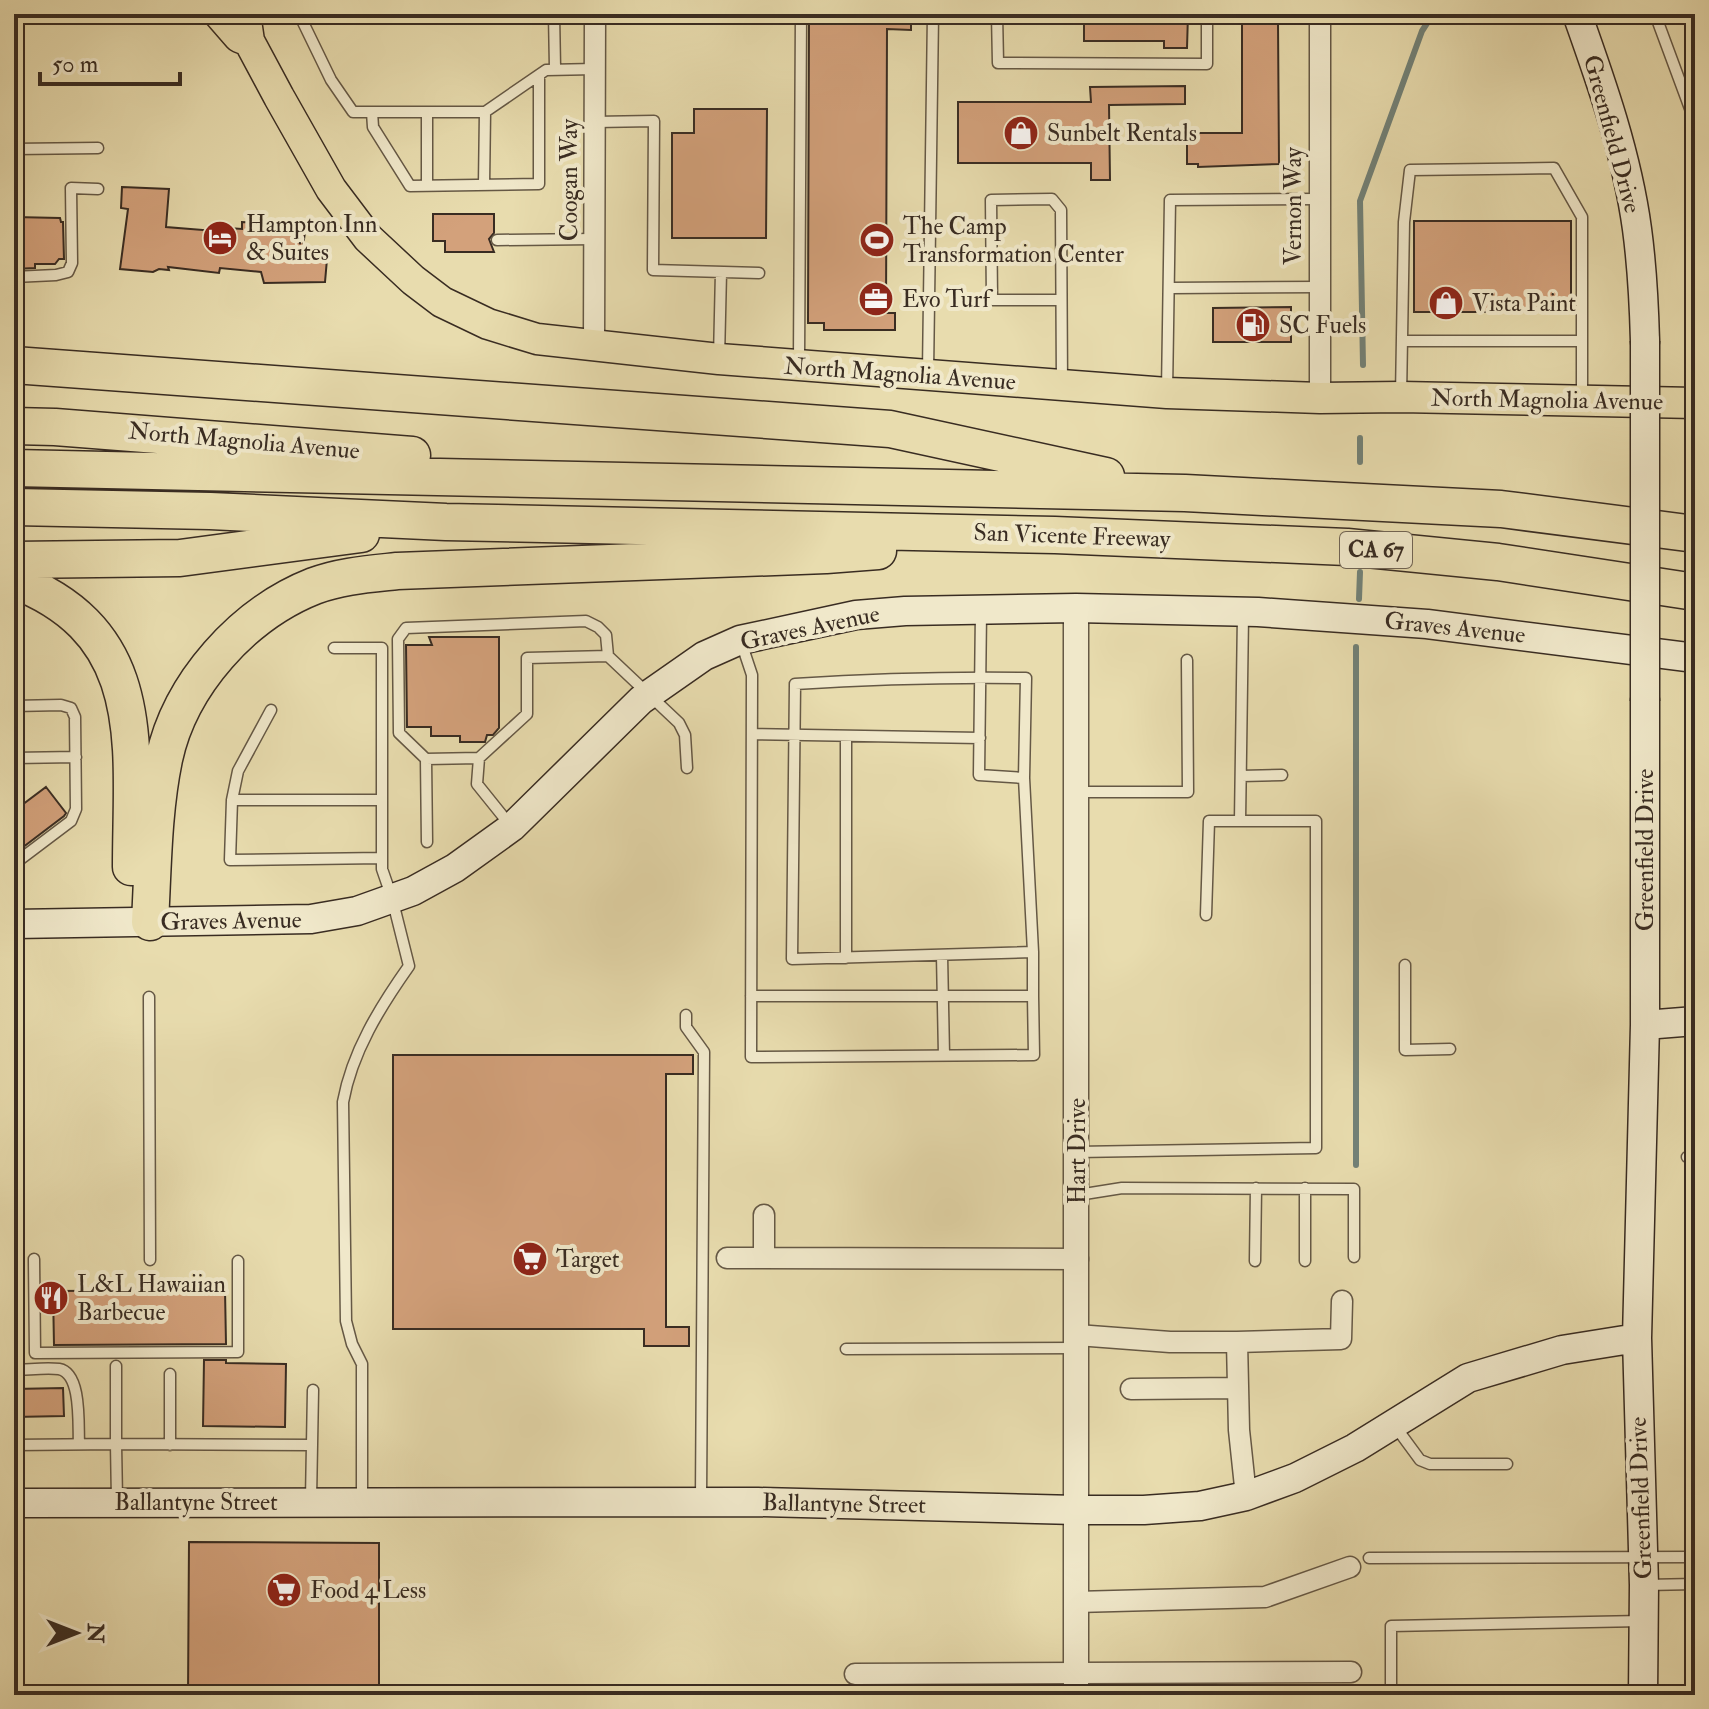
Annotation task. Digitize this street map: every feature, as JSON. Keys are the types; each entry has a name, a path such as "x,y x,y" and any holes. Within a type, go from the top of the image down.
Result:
{"highway":[{"path":"14,365 890,429 1185,493"},
{"name":"North Magnolia Avenue","path":"14,426 809,486"},
{"path":"14,468 809,486"},
{"name":"San Vicente Freeway","path":"809,486 1185,493 1501,509 1695,534"},
{"path":"14,507 210,511 446,522"},
{"path":"14,560 195,557 446,522"},
{"name":"San Vicente Freeway","path":"446,522 1055,535 1347,547 1498,562 1695,592"},
{"path":"140,922 164,759 176,720 194,686 224,649 254,621 313,587 340,578 397,571 826,555 1055,535"},
{"path":"14,580 60,603 82,621 103,645 119,677 130,717 140,922"}],"main road":[{"name":"North Magnolia Avenue","path":"219,14 239,37 247,28 331,189 368,238 442,302 488,324 537,339 799,366 1167,393 1695,403"},
{"name":"Greenfield Drive","path":"1577,14 1609,104 1630,188 1642,272 1645,341 1645,1025 1637,1338 1643,1695"},
{"name":"Graves Avenue","path":"14,924 311,919 357,911 413,891 455,868 512,827 649,695 704,656 740,640 856,615 1076,608 1243,612 1427,624 1695,658"},
{"path":"1645,1025 1695,1021"},
{"name":"Ballantyne Street","path":"14,1503 772,1502 1076,1510 1200,1506 1246,1496 1295,1478 1355,1448 1468,1378 1562,1350 1637,1338"}],"street":[{"name":"Coogan Way","path":"594,345 595,14"},
{"name":"Vernon Way","path":"1320,14 1320,398"},
{"name":"Hart Drive","path":"1076,608 1076,1684"},
{"path":"764,1215 764,1258"},
{"path":"727,1258 1078,1259"},
{"path":"1077,1341 1341,1339 1342,1301"},
{"path":"1237,1342 1239,1430 1246,1496"},
{"path":"1131,1389 1238,1388"},
{"path":"1076,1602 1265,1597 1350,1567"},
{"path":"855,1674 1076,1684 1351,1672"}],"lane":[{"path":"299,14 331,80 353,112 485,112 546,70 595,69"},
{"path":"554,14 555,68"},
{"path":"799,366 801,14"},
{"path":"928,376 933,14"},
{"path":"997,14 998,63 1192,64 1207,64 1207,14"},
{"path":"1655,14 1695,122"},
{"path":"372,112 373,127 410,186 539,184 539,77"},
{"path":"427,112 427,185"},
{"path":"484,185 485,112"},
{"path":"595,122 654,121 653,270 759,273"},
{"path":"14,149 98,148"},
{"path":"1401,397 1404,222 1410,170 1554,168 1582,217 1582,401"},
{"path":"14,277 68,272 72,263 71,188 98,189"},
{"path":"1061,300 992,300 991,200 1052,199 1061,210 1062,386"},
{"path":"1167,393 1170,200 1319,199"},
{"path":"497,240 595,239"},
{"path":"719,359 721,272"},
{"path":"1171,288 1319,287"},
{"path":"1402,341 1582,341"},
{"path":"981,610 979,775 1024,778"},
{"path":"1240,821 1243,612"},
{"path":"608,656 527,658 527,714 479,758 426,759 399,733 398,639 406,628 586,621 606,635 608,656 679,723 685,735 687,768"},
{"path":"740,640 752,675 751,1057 1034,1055 1033,952 1024,778 1026,678 888,678 795,684 792,959 1033,952"},
{"path":"334,648 382,648 382,869 409,966 383,1002 364,1038 346,1084 343,1102 346,1321 362,1364 362,1501"},
{"path":"1076,792 1188,792 1187,660"},
{"path":"14,706 61,705 71,708 75,717 76,757 76,809 71,821 14,864"},
{"path":"271,710 238,771 232,800 230,860 382,858"},
{"path":"752,734 980,738"},
{"path":"846,736 846,958"},
{"path":"14,758 76,757"},
{"path":"479,758 477,784 512,827"},
{"path":"426,759 427,842"},
{"path":"1241,776 1282,775"},
{"path":"232,800 382,800"},
{"path":"1077,1152 1316,1148 1316,821 1209,821 1206,915"},
{"path":"942,955 944,1055"},
{"path":"1405,965 1405,1050 1450,1049"},
{"path":"751,996 1033,996"},
{"path":"149,997 150,1260"},
{"path":"686,1015 686,1027 704,1052 701,1502"},
{"path":"1077,1195 1122,1188 1354,1189 1354,1257"},
{"path":"1255,1261 1256,1188"},
{"path":"1305,1188 1305,1261"},
{"path":"34,1259 35,1353 238,1352 238,1261"},
{"path":"846,1349 1077,1341"},
{"path":"116,1366 117,1502"},
{"path":"14,1370 60,1369 68,1373 76,1385 79,1444"},
{"path":"170,1374 170,1445"},
{"path":"311,1501 313,1390"},
{"path":"1394,1424 1420,1460 1430,1464 1507,1464"},
{"path":"14,1445 312,1445"},
{"path":"1643,1571 1695,1557"},
{"path":"1369,1558 1643,1571 1695,1584"},
{"path":"1391,1695 1391,1626 1644,1621"}],"building":[{"path":"809,14 911,14 911,30 887,29 886,313 895,313 895,330 824,330 824,323 808,323"},
{"path":"1084,14 1188,14 1187,48 1164,48 1164,41 1084,41"},
{"path":"1242,22 1278,22 1279,164 1198,167 1198,164 1187,164 1187,133 1242,133"},
{"name":"Sunbelt Rentals","path":"1185,86 1185,104 1109,105 1110,180 1091,180 1091,163 958,163 958,102 1091,102 1090,87"},
{"path":"694,109 767,109 766,238 672,238 672,133 694,133"},
{"name":"Hampton Inn & Suites","path":"122,187 169,189 166,227 215,231 215,227 242,229 242,222 260,223 260,228 305,232 303,247 320,249 320,259 327,259 325,282 264,283 261,272 220,268 219,273 168,267 169,270 153,272 120,269 128,209 121,208"},
{"path":"433,214 494,214 494,233 489,239 494,252 445,252 445,241 433,241"},
{"path":"14,217 60,218 63,222 64,259 59,259 55,264 35,264 35,268 14,269"},
{"path":"1414,221 1571,221 1571,312 1414,312"},
{"path":"1291,307 1291,342 1213,342 1213,308"},
{"path":"429,637 499,637 499,728 493,735 487,735 485,742 460,742 460,736 431,736 431,727 407,727 406,645 432,645"},
{"path":"46,787 66,813 14,854 14,811"},
{"name":"Target","path":"393,1055 693,1055 693,1074 666,1074 666,1327 689,1327 689,1346 644,1346 644,1329 393,1329"},
{"path":"225,1290 226,1344 54,1345 53,1291"},
{"path":"204,1360 286,1364 285,1427 203,1426"},
{"path":"63,1388 64,1416 14,1417 14,1389"},
{"name":"Food 4 Less","path":"189,1542 379,1543 379,1695 188,1695"}],"waterway":[{"path":"1363,365 1360,201 1422,31 1433,14"},
{"path":"1360,438 1360,462"},
{"path":"1359,599 1360,572"},
{"path":"1356,647 1356,1165"}],"place":[{"name":"Sunbelt Rentals","path":"1021,133"},
{"name":"Hampton Inn & Suites","path":"220,238"},
{"name":"The Camp Transformation Center","path":"877,240"},
{"name":"Evo Turf","path":"876,299"},
{"name":"Vista Paint","path":"1446,303"},
{"name":"SC Fuels","path":"1253,325"},
{"name":"Target","path":"530,1259"},
{"name":"L&L Hawaiian Barbecue","path":"51,1298"},
{"name":"Food 4 Less","path":"284,1590"}]}
